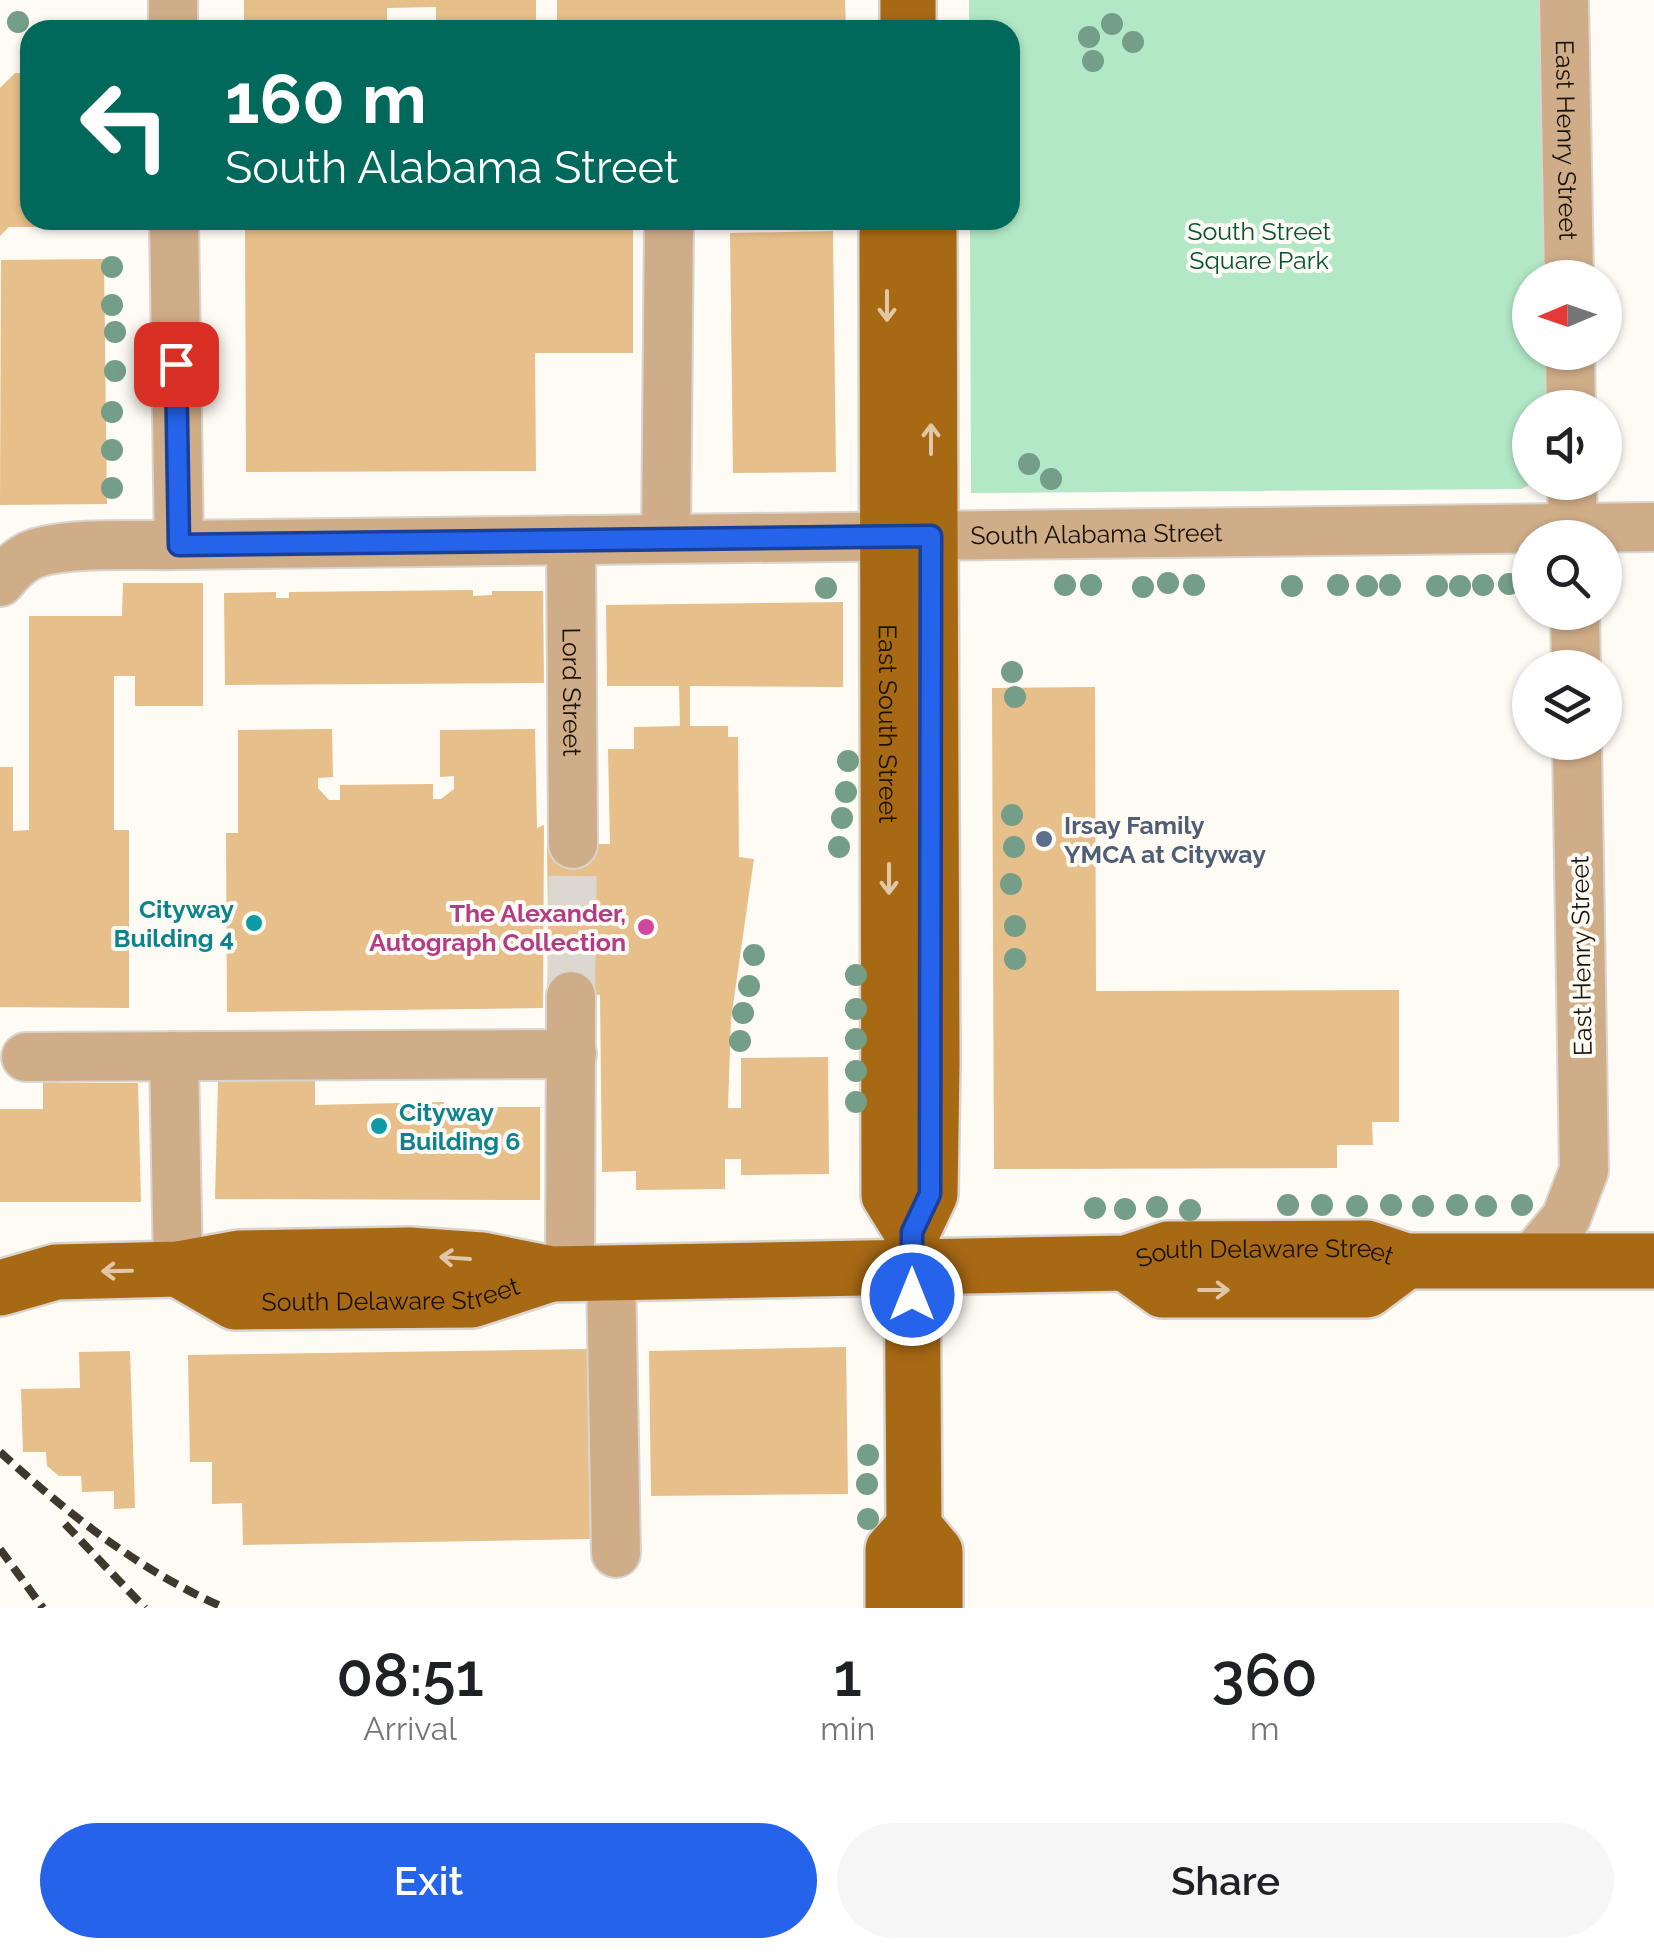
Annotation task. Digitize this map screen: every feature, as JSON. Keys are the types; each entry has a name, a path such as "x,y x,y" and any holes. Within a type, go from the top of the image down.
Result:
{"main road":[{"name":"East South Street","path":"893,230 886,234 910,536 930,1176 930,1194 913,1250 914,1527 935,1552 935,1608"},
{"name":"South Delaware Street","path":"0,1288 56,1272 178,1270 240,1258 410,1255 482,1260 578,1274 913,1250 1126,1263 1168,1249 1347,1248 1367,1248 1406,1261 1654,1262"},
{"name":"South Delaware Street","path":"0,1253 56,1272"},
{"name":"East South Street","path":"893,1608 893,1550 914,1527"}],"street":[{"name":"East Henry Street","path":"1564,0 1568,260"},
{"path":"174,230 179,545"},
{"path":"666,539 669,230"},
{"name":"South Alabama Street","path":"0,582 17,563 32,554 55,549 910,536 1573,516 1654,527"},
{"name":"Lord Street","path":"571,540 573,844"},
{"name":"East Henry Street","path":"1530,1262 1566,1218 1584,1170 1577,760"},
{"path":"571,996 578,1274 616,1553"},
{"path":"26,1057 572,1054"},
{"path":"174,1056 178,1270"},
{"name":"East Henry Street","path":"1584,1170 1593,1186 1598,1262"}],"green space":[{"name":"South Street Square Park","path":"969,0 1544,0 1546,260 1512,260 1512,370 1547,370 1547,390 1512,390 1512,489 971,493 970,230 1020,230 1020,20 969,20"}],"building":[{"path":"244,0 536,0 536,20 436,20 436,7 387,8 387,20 244,20"},
{"path":"557,0 845,0 846,20 557,20"},
{"path":"20,73 20,227 9,227 0,236 0,88"},
{"path":"245,230 633,230 633,353 535,353 536,471 246,472"},
{"path":"833,231 836,472 733,473 730,233"},
{"path":"104,259 107,504 0,505 1,260"},
{"path":"123,583 203,583 203,706 135,706 135,676 114,676 114,830 129,830 129,1008 0,1007 0,767 13,767 13,831 29,830 29,616 122,616"},
{"path":"473,590 473,596 492,595 492,591 543,591 544,683 225,685 224,593 276,592 276,598 289,598 289,592"},
{"name":"The Alexander, Autograph Collection","path":"843,602 843,687 690,686 690,726 728,726 728,737 738,737 739,857 754,859 731,1019 728,1108 741,1108 741,1058 828,1057 829,1174 741,1175 741,1159 725,1159 725,1189 636,1190 636,1171 602,1172 600,995 549,996 547,844 610,844 608,749 634,749 634,727 680,726 679,686 607,686 606,605"},
{"name":"Irsay Family YMCA at Cityway","path":"1095,687 1096,991 1399,990 1399,1122 1372,1122 1373,1145 1337,1145 1337,1168 994,1169 992,688"},
{"path":"332,729 333,777 318,778 318,788 329,800 340,800 340,785 433,784 433,799 441,799 454,789 454,776 440,777 440,730 535,729 537,828 544,825 543,1008 227,1012 226,833 238,833 238,730"},
{"name":"Cityway Building 6","path":"315,1076 315,1105 444,1102 444,1107 540,1107 540,1200 215,1199 218,1081 300,1081 300,1077"},
{"path":"43,1079 58,1079 58,1083 138,1083 141,1202 0,1202 0,1109 43,1109"},
{"path":"846,1347 848,1494 651,1496 649,1351"},
{"path":"587,1349 590,1539 243,1545 242,1503 212,1504 212,1462 190,1462 188,1355"},
{"path":"130,1351 135,1508 114,1509 114,1491 82,1492 81,1476 59,1476 47,1466 46,1452 23,1452 21,1389 80,1388 79,1352"}],"tunnel":[{"path":"571,996 573,844"}],"railway":[{"path":"0,1452 134,1559 225,1608"},
{"path":"65,1524 145,1608"},
{"path":"0,1549 43,1608"}],"place":[{"name":"Irsay Family YMCA at Cityway","path":"1044,839"},
{"name":"Cityway Building 4","path":"254,923"},
{"name":"The Alexander, Autograph Collection","path":"646,927"},
{"name":"Cityway Building 6","path":"379,1126"}],"route":[{"path":"176,364 179,545 931,536 930,1194 912,1232 912,1295"}]}
